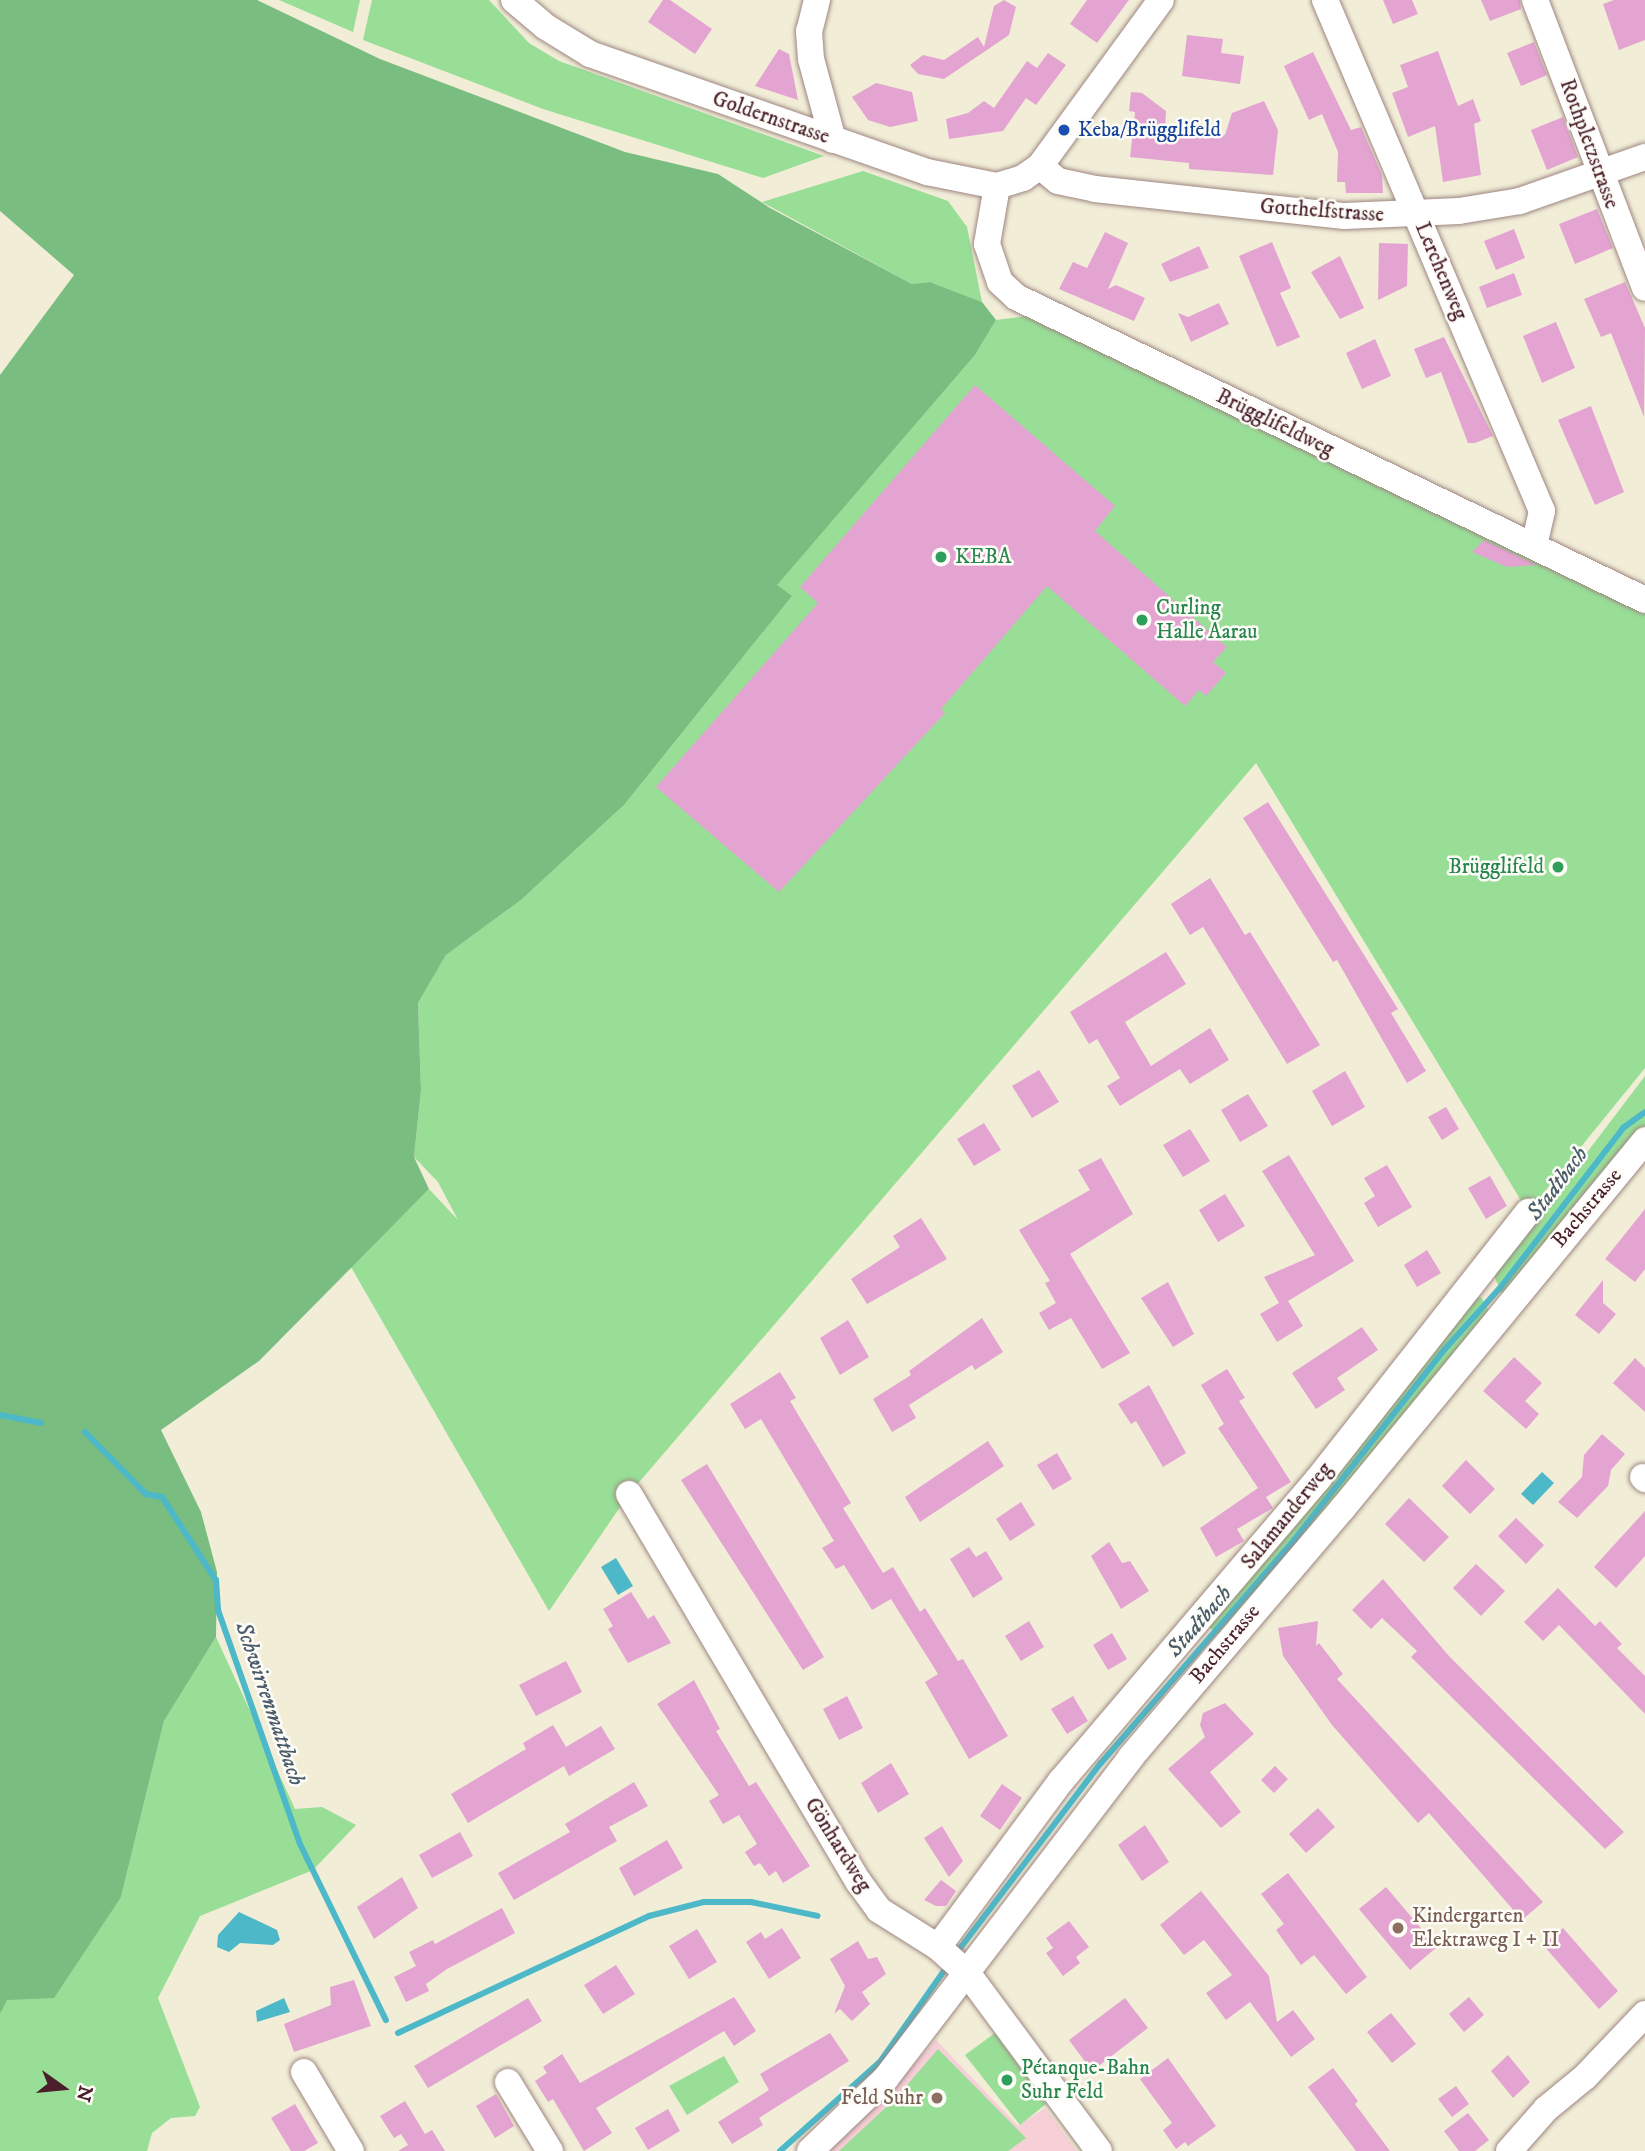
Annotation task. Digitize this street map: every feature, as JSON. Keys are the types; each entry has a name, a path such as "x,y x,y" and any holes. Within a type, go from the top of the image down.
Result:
{"street":[{"name":"Goldernstrasse","path":"514,0 590,54 927,172 996,186"},
{"path":"817,0 810,31 811,59 833,140"},
{"path":"996,186 1023,178 1040,166 1161,0"},
{"name":"Lerchenweg","path":"1325,0 1542,511 1534,545"},
{"name":"Rothpletzstrasse","path":"1535,0 1598,174 1645,288"},
{"name":"Gotthelfstrasse","path":"1040,166 1058,181 1095,189 1345,216 1417,215 1520,201 1645,156"},
{"name":"Brügglifeldweg","path":"996,186 987,244 1000,282 1016,297 1645,600"},
{"name":"Bachstrasse","path":"810,2151 886,2078 1175,1703 1343,1508 1645,1140"},
{"name":"Salamanderweg","path":"938,1947 1061,1781 1318,1479 1528,1212"},
{"name":"Gönhardweg","path":"629,1494 858,1881 879,1910 938,1947 968,1973 1099,2151"},
{"path":"1509,2151 1546,2109 1585,2077 1645,2014"},
{"path":"304,2072 351,2151"},
{"path":"508,2082 550,2151"}],"shaded area":[{"name":"Feld Suhr","path":"936,2040 1018,2126 1045,2108 1077,2151 822,2151 894,2087"}],"green space":[{"path":"0,0 257,0 380,59 625,152 718,174 770,208 912,284 930,282 982,302 996,320 975,355 777,585 792,596 624,805 521,900 446,955 418,1003 421,1090 414,1157 429,1189 259,1361 161,1430 201,1512 217,1572 216,1637 164,1721 121,1897 54,1998 7,2000 0,2014 0,375 74,275 0,211"},
{"path":"279,0 360,0 353,32"},
{"path":"372,0 489,0 529,43 559,61 824,156 763,178 543,109 363,40"},
{"path":"863,171 948,201 967,227 982,302 930,282 912,284 762,202"},
{"path":"1045,314 1645,600 1645,1068 1528,1212 1256,763 629,1494 549,1611 351,1267 429,1189 458,1220 438,1182 414,1157 421,1090 418,1003 446,955 521,900 624,805 791,597 776,585 975,355 996,320"},
{"path":"1645,1076 1645,1129 1510,1293 1501,1293 1494,1275"},
{"path":"1472,1297 1481,1297 1491,1315 1223,1637 1207,1626"},
{"path":"216,1637 295,1809 322,1807 356,1825 313,1870 200,1916 158,1998 200,2107 195,2116 171,2118 152,2133 147,2151 0,2151 0,2014 6,2000 121,1897 164,1721"},
{"name":"Pétanque-Bahn Suhr Feld","path":"995,2033 1046,2104 1020,2125 965,2055"},
{"name":"Feld Suhr","path":"938,2049 1026,2138 1008,2151 839,2151 896,2098"},
{"path":"724,2056 739,2082 687,2115 669,2086"}],"water":[{"path":"1542,1472 1554,1483 1533,1505 1521,1494"},
{"path":"616,1558 633,1586 618,1595 601,1567"},
{"path":"239,1912 277,1930 280,1940 273,1945 240,1943 229,1952 217,1947 218,1935"},
{"path":"284,1998 290,2012 257,2022 256,2011"}],"building":[{"path":"663,0 670,0 712,29 695,54 648,22"},
{"path":"1004,0 1016,7 1009,35 944,79 918,74 910,65 923,55 944,60 978,37 984,47 994,6"},
{"path":"1087,0 1129,0 1097,43 1070,24"},
{"path":"1383,0 1412,0 1418,14 1393,24"},
{"path":"1481,0 1520,0 1521,9 1490,21"},
{"path":"1614,0 1645,0 1645,40 1619,50 1603,4"},
{"path":"1187,35 1223,39 1221,53 1244,56 1240,84 1182,76"},
{"path":"1534,42 1547,75 1521,86 1507,53"},
{"path":"779,49 789,54 798,100 755,86"},
{"path":"1438,51 1458,106 1473,99 1481,121 1474,124 1481,175 1443,182 1435,126 1408,137 1392,93 1408,87 1400,65"},
{"path":"1313,52 1351,130 1361,127 1382,175 1383,193 1346,193 1345,182 1337,182 1338,152 1322,114 1309,120 1284,66"},
{"path":"1048,53 1066,65 1036,105 1026,98 1003,131 949,139 946,119 968,113 984,101 994,108 1027,61 1037,68"},
{"path":"876,83 912,92 918,121 890,127 868,120 852,97"},
{"path":"1131,92 1142,93 1166,111 1165,131 1225,135 1232,113 1264,101 1278,130 1273,175 1189,169 1189,163 1130,157 1135,112 1129,111"},
{"path":"1563,117 1578,157 1547,170 1531,130"},
{"path":"1597,209 1613,248 1575,264 1559,224"},
{"path":"1514,229 1525,258 1496,270 1484,241"},
{"path":"1105,232 1128,243 1108,289 1116,285 1145,298 1134,321 1059,289 1073,262 1087,268"},
{"path":"1272,242 1291,288 1280,293 1300,337 1277,347 1239,256"},
{"path":"1379,243 1408,244 1407,286 1378,300"},
{"path":"1199,246 1209,268 1170,282 1161,264"},
{"path":"1340,256 1364,308 1340,319 1311,272"},
{"path":"1514,273 1522,295 1487,308 1479,287"},
{"path":"1625,282 1645,328 1644,417 1611,333 1601,337 1584,299"},
{"path":"1219,303 1229,324 1191,342 1178,313 1188,317"},
{"path":"1556,322 1575,368 1542,383 1523,336"},
{"path":"1444,337 1493,436 1468,443 1441,372 1426,378 1414,349"},
{"path":"1375,339 1391,376 1362,389 1346,353"},
{"path":"975,385 1115,506 1095,531 1227,647 1213,662 1226,673 1206,696 1199,690 1185,706 1047,586 941,709 945,713 779,892 656,787 818,603 800,587"},
{"path":"1591,406 1624,492 1595,505 1558,420"},
{"path":"1484,540 1537,565 1507,567 1472,552"},
{"path":"1268,802 1398,1009 1391,1013 1426,1071 1407,1083 1337,960 1333,962 1243,818"},
{"path":"1210,878 1245,935 1250,932 1320,1045 1287,1064 1203,927 1190,935 1171,904"},
{"path":"1166,952 1186,984 1125,1022 1151,1066 1210,1028 1229,1060 1190,1084 1180,1069 1120,1106 1107,1086 1120,1078 1097,1039 1089,1044 1070,1012"},
{"path":"1039,1070 1059,1102 1032,1118 1012,1086"},
{"path":"1345,1071 1365,1107 1332,1126 1312,1091"},
{"path":"1248,1094 1268,1126 1240,1142 1221,1110"},
{"path":"1446,1107 1459,1129 1442,1140 1428,1117"},
{"path":"984,1123 1001,1150 974,1166 957,1139"},
{"path":"1190,1129 1210,1161 1183,1177 1163,1145"},
{"path":"1289,1155 1354,1261 1288,1301 1303,1326 1277,1342 1260,1314 1279,1303 1264,1277 1315,1255 1262,1171"},
{"path":"1101,1158 1133,1214 1070,1254 1130,1353 1102,1369 1071,1318 1049,1330 1039,1313 1056,1303 1045,1283 1050,1281 1019,1230 1090,1190 1078,1170"},
{"path":"1387,1165 1412,1207 1378,1227 1364,1203 1375,1196 1364,1178"},
{"path":"1490,1176 1507,1206 1486,1219 1468,1188"},
{"path":"1225,1194 1245,1226 1218,1242 1199,1210"},
{"path":"1645,1209 1645,1269 1635,1282 1605,1259"},
{"path":"921,1218 947,1259 867,1304 851,1279 900,1247 893,1236"},
{"path":"1427,1250 1441,1273 1417,1287 1404,1265"},
{"path":"1603,1280 1603,1303 1616,1314 1599,1334 1575,1315"},
{"path":"1168,1282 1194,1334 1173,1347 1141,1298"},
{"path":"982,1318 1003,1352 975,1370 972,1365 909,1405 916,1418 892,1432 873,1399 911,1375 909,1371"},
{"path":"848,1320 869,1357 840,1375 820,1338"},
{"path":"1362,1327 1378,1350 1337,1378 1345,1390 1316,1409 1292,1373"},
{"path":"1514,1357 1542,1383 1525,1401 1539,1414 1526,1429 1483,1391"},
{"path":"1635,1358 1645,1368 1645,1412 1613,1383"},
{"path":"1227,1369 1245,1398 1239,1401 1291,1482 1266,1497 1273,1508 1237,1529 1244,1541 1216,1557 1200,1528 1258,1488 1218,1428 1224,1424 1201,1385"},
{"path":"780,1372 796,1398 790,1401 851,1503 843,1508 883,1573 893,1567 920,1612 925,1608 958,1661 963,1659 1008,1736 969,1759 925,1682 938,1674 891,1599 872,1610 844,1565 836,1569 822,1548 834,1541 761,1419 745,1429 730,1404"},
{"path":"1149,1385 1186,1453 1163,1467 1136,1421 1131,1424 1118,1404"},
{"path":"1602,1434 1625,1454 1611,1470 1608,1486 1577,1518 1558,1502 1582,1477 1584,1455"},
{"path":"988,1441 1004,1466 920,1522 905,1497"},
{"path":"1057,1453 1072,1479 1053,1490 1037,1465"},
{"path":"1466,1460 1495,1489 1470,1514 1442,1486"},
{"path":"707,1464 824,1657 803,1670 681,1480"},
{"path":"1409,1498 1449,1537 1424,1562 1385,1524"},
{"path":"1021,1502 1035,1525 1010,1541 996,1519"},
{"path":"1645,1511 1645,1556 1616,1588 1594,1567"},
{"path":"1516,1518 1544,1545 1526,1564 1498,1536"},
{"path":"1109,1542 1122,1563 1130,1561 1149,1591 1121,1609 1091,1556"},
{"path":"969,1547 976,1557 986,1551 1003,1579 973,1598 950,1559"},
{"path":"1476,1564 1505,1591 1481,1616 1453,1588"},
{"path":"1383,1579 1449,1656 1624,1832 1605,1849 1411,1657 1417,1651 1382,1618 1371,1629 1352,1610"},
{"path":"1558,1588 1595,1626 1600,1621 1622,1644 1617,1648 1645,1676 1645,1714 1559,1625 1543,1641 1524,1622"},
{"path":"631,1592 648,1619 654,1615 671,1643 628,1663 608,1629 613,1626 603,1609"},
{"path":"1029,1621 1044,1647 1021,1661 1005,1636"},
{"path":"1318,1621 1316,1646 1319,1643 1343,1674 1337,1679 1543,1902 1522,1920 1429,1813 1418,1823 1332,1725 1283,1656 1278,1628"},
{"path":"1112,1633 1127,1659 1108,1670 1093,1645"},
{"path":"566,1661 582,1692 536,1716 519,1685"},
{"path":"694,1680 720,1729 716,1731 749,1786 756,1782 810,1866 783,1883 776,1871 769,1876 760,1863 754,1866 745,1852 757,1844 739,1815 723,1824 709,1801 719,1795 657,1704"},
{"path":"847,1696 863,1728 839,1740 823,1709"},
{"path":"1073,1696 1088,1721 1067,1734 1051,1709"},
{"path":"1225,1703 1254,1734 1210,1772 1241,1812 1221,1828 1168,1769 1205,1737 1200,1725 1203,1713"},
{"path":"553,1725 566,1747 601,1726 615,1749 569,1776 564,1766 468,1823 451,1794 526,1749 523,1743"},
{"path":"891,1763 909,1794 878,1813 861,1783"},
{"path":"1275,1766 1288,1779 1274,1793 1261,1780"},
{"path":"634,1782 648,1806 609,1827 617,1841 514,1900 498,1873 570,1832 565,1824"},
{"path":"1002,1784 1022,1798 1000,1830 980,1816"},
{"path":"1318,1808 1335,1827 1306,1853 1289,1834"},
{"path":"1145,1825 1169,1862 1142,1881 1118,1845"},
{"path":"942,1826 963,1861 949,1877 924,1838"},
{"path":"460,1832 473,1856 432,1878 419,1855"},
{"path":"667,1840 683,1868 634,1896 619,1868"},
{"path":"1288,1873 1367,1977 1346,1994 1314,1955 1301,1965 1276,1930 1284,1924 1261,1894"},
{"path":"402,1877 418,1908 374,1939 357,1907"},
{"path":"941,1880 956,1891 946,1906 936,1906 924,1900"},
{"name":"Kindergarten Elektraweg I + II","path":"1386,1887 1437,1947 1410,1970 1359,1909"},
{"path":"1201,1891 1269,1976 1277,2022 1293,2010 1315,2039 1291,2057 1250,2002 1226,2020 1206,1993 1232,1975 1204,1940 1184,1955 1160,1925"},
{"path":"502,1908 515,1933 447,1969 426,1984 429,1991 406,2002 394,1977 416,1966 409,1952 433,1940 435,1944"},
{"path":"1069,1921 1089,1947 1076,1957 1080,1963 1063,1976 1046,1953 1053,1948 1046,1938"},
{"path":"782,1928 801,1958 769,1979 746,1942 761,1932 765,1939"},
{"path":"1563,1928 1618,1991 1599,2009 1543,1945"},
{"path":"697,1929 717,1962 689,1979 669,1946"},
{"path":"858,1941 868,1959 877,1957 886,1974 862,1992 870,2004 852,2021 840,2009 834,2014 845,1986 830,1959"},
{"path":"616,1965 635,1994 603,2014 584,1985"},
{"path":"354,1980 371,2026 294,2052 284,2024 331,2005 330,1987"},
{"path":"734,1997 756,2031 734,2046 724,2031 596,2108 612,2133 584,2151 553,2099 548,2102 535,2081 547,2073 543,2067 562,2054 580,2083"},
{"path":"1469,1997 1484,2015 1464,2032 1449,2014"},
{"path":"528,1998 542,2021 428,2088 414,2066"},
{"path":"1125,1998 1148,2028 1092,2071 1069,2040"},
{"path":"1391,2013 1416,2044 1392,2063 1367,2032"},
{"path":"830,2033 849,2061 759,2118 763,2125 732,2144 718,2122 769,2090 760,2074"},
{"path":"1508,2055 1530,2082 1513,2098 1491,2071"},
{"path":"1168,2058 1216,2126 1188,2146 1185,2142 1176,2149 1163,2130 1172,2123 1140,2079"},
{"path":"1333,2068 1358,2101 1355,2104 1390,2151 1356,2151 1308,2087"},
{"path":"1456,2086 1469,2104 1452,2117 1438,2099"},
{"path":"496,2094 514,2126 495,2138 476,2106"},
{"path":"405,2101 425,2134 432,2130 445,2151 398,2151 408,2145 401,2134 394,2138 380,2116"},
{"path":"295,2104 318,2143 304,2151 291,2151 271,2118"},
{"path":"668,2109 680,2131 648,2150 635,2128"},
{"path":"1468,2113 1489,2140 1475,2151 1459,2151 1444,2131"}],"waterway":[{"name":"Stadtbach","path":"955,1955 1101,1763 1294,1540 1445,1349 1500,1288 1623,1128 1645,1112"},
{"name":"Schwirrenmattbach","path":"0,1415 41,1423"},
{"name":"Schwirrenmattbach","path":"85,1432 146,1494 162,1497 216,1580 218,1610 300,1844 386,2020"},
{"name":"Schwirrenmattbach","path":"398,2033 649,1916 704,1902 751,1902 818,1916"},
{"name":"Stadtbach","path":"780,2151 880,2062 949,1964"}],"place":[{"name":"Keba/Brügglifeld","path":"1064,130"},
{"name":"KEBA","path":"941,557"},
{"name":"Curling Halle Aarau","path":"1142,620"},
{"name":"Brügglifeld","path":"1558,867"},
{"name":"Kindergarten Elektraweg I + II","path":"1398,1928"},
{"name":"Pétanque-Bahn Suhr Feld","path":"1007,2080"},
{"name":"Feld Suhr","path":"937,2098"}]}
